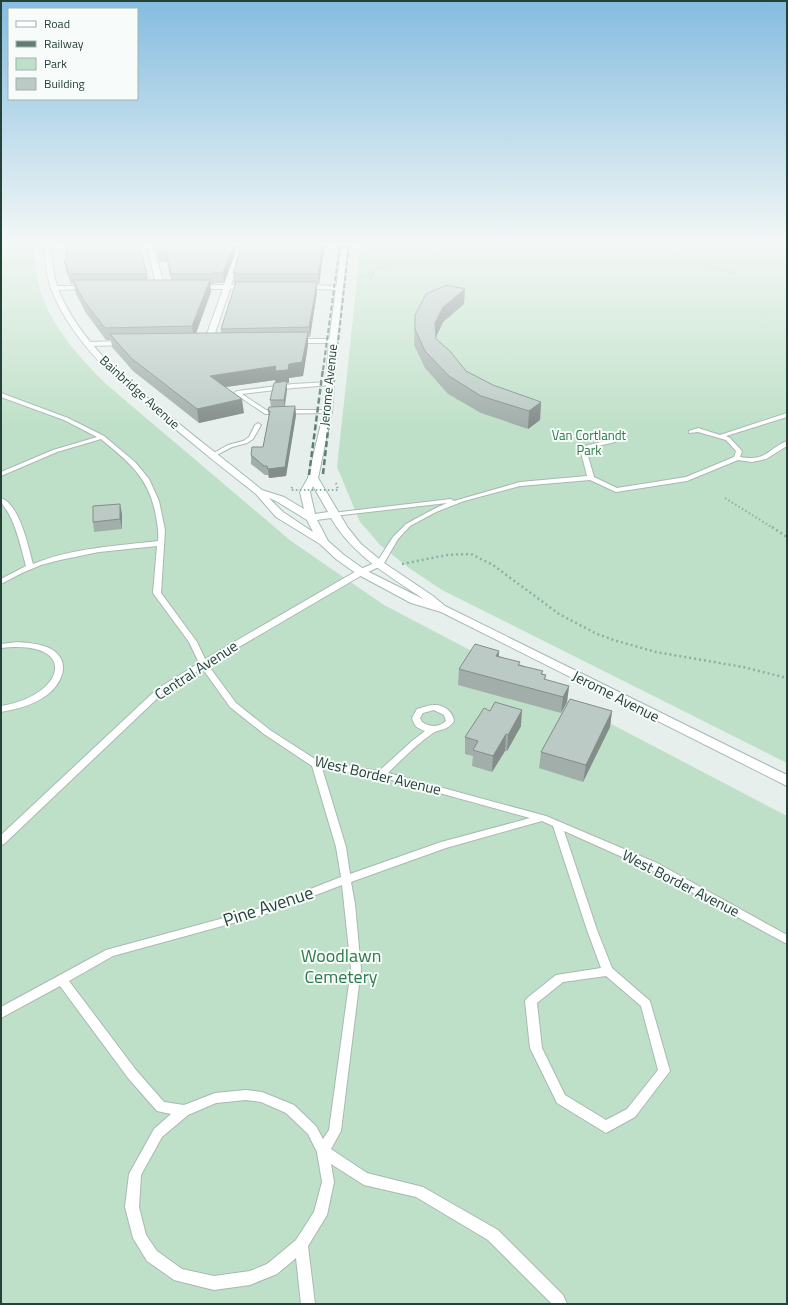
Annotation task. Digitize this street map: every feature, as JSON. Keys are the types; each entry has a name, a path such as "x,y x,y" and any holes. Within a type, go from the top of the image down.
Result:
{"main road":[{"name":"Bainbridge Avenue","path":"63,305 68,315 89,344 114,372 156,409 259,492 267,505 324,543"},
{"path":"208,342 220,305"},
{"name":"Jerome Avenue","path":"338,305 333,341 328,411 313,478 305,492 311,518 324,543 340,557 362,572 415,601 445,610 787,781"},
{"path":"283,342 333,341"},
{"path":"89,344 137,343"},
{"name":"Jerome Avenue","path":"313,478 348,536 361,549 380,564 427,595 445,610"},
{"name":"Bainbridge Avenue","path":"259,492 280,499 311,518"},
{"path":"311,518 334,514"}],"lane":[{"path":"328,411 265,412 237,393 293,386 330,384"},
{"name":"West Border Avenue","path":"1,395 66,419 102,437 133,463 147,480 156,501 162,530 157,594 193,642 203,664 233,706 267,732 316,764 382,774 543,818 652,866 787,940"},
{"path":"720,436 787,415"},
{"path":"213,455 230,446 245,442 251,438 258,425"},
{"path":"691,432 698,430 728,439 739,451 737,458"},
{"path":"1,474 55,451 102,437"},
{"path":"591,478 583,448 613,441"},
{"path":"380,564 395,538 408,525 434,511 462,500 520,484 591,478 616,490 687,479 737,458 751,461 762,460 787,443"},
{"path":"1,500 6,503 20,531 30,567"},
{"path":"334,514 462,500"},
{"path":"1,582 17,572 50,560 89,551 161,543"},
{"name":"Central Avenue","path":"1,841 160,691 203,664 362,572 380,564"},
{"path":"1,646 11,644 44,648 54,656 58,662 59,672 54,684 42,694 25,703 1,708"},
{"path":"382,774 415,743 432,730"},
{"path":"316,764 341,847 356,969 335,1131 323,1151"},
{"name":"Pine Avenue","path":"1,1013 110,953 266,910 444,844 543,818"},
{"path":"557,824 592,930 608,971 646,1004 664,1071 631,1113 606,1127 561,1099 536,1048 531,1001 560,978 608,971"},
{"path":"61,980 132,1074 161,1107 184,1111"},
{"path":"246,1095 262,1097 290,1109 312,1130 323,1151 328,1182 320,1215 301,1245 272,1269 250,1278 214,1283 179,1275 152,1256 140,1238 132,1207 135,1174 158,1133 184,1111 214,1098 246,1095"},
{"path":"323,1151 364,1179 418,1192 493,1235 558,1300 560,1304"},
{"path":"301,1245 308,1304"}],"path":[{"path":"292,487 291,490 338,490 336,483"},
{"path":"725,498 787,537"},
{"path":"402,564 470,554 481,558 498,569 564,617 596,632 631,644 682,656 738,666 787,678"}],"green space":[{"name":"Woodlawn Cemetery","path":"1,305 45,305 59,329 76,352 106,384 291,541 384,605 787,816 787,1304 1,1304"},
{"name":"Van Cortlandt Park","path":"354,305 787,305 787,763 442,590 409,568 380,545 360,522 337,467"}],"building":[{"path":"87,305 200,305 192,326 105,328"},
{"path":"229,305 313,305 309,327 221,329"},
{"path":"420,305 446,305 435,323 436,339 450,351 466,371 493,385 541,402 529,411 481,396 449,376 425,351 415,329 415,315"},
{"path":"308,332 302,362 289,364 288,370 275,371 276,366 210,376 242,399 197,409 131,358 110,334"},
{"path":"287,381 284,400 270,400 274,383"},
{"path":"295,406 285,467 268,469 267,466 264,466 251,455 252,447 263,447 270,411 268,411 269,407"},
{"path":"120,504 120,519 93,522 93,506"},
{"path":"475,644 499,651 496,656 520,662 518,665 543,671 541,674 546,675 544,679 569,686 563,697 459,669"},
{"path":"570,699 612,711 586,765 541,752"},
{"path":"495,702 522,710 508,735 506,734 493,756 473,750 478,741 465,737 484,708 490,711"}],"railway":[{"path":"323,370 332,305"},
{"path":"335,370 342,305"},
{"path":"309,475 323,369"},
{"path":"323,474 335,369"}]}
